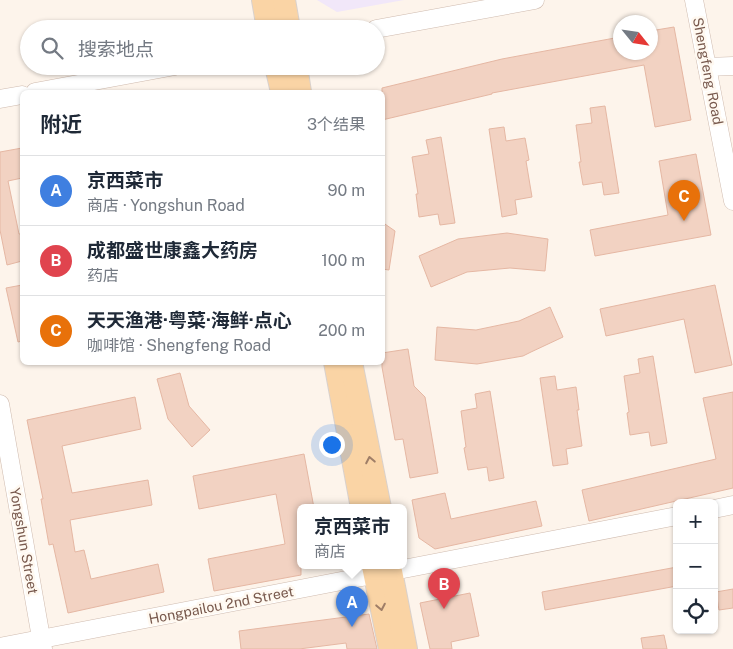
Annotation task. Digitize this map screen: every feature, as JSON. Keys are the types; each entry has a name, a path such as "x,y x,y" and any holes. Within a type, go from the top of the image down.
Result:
{"main road":[{"path":"263,0 266,20"},
{"path":"284,0 287,20"},
{"path":"278,75 282,90"},
{"path":"297,75 300,90"},
{"path":"336,365 361,504"},
{"path":"352,365 379,504"},
{"path":"382,570 390,649"},
{"path":"382,570 406,649"}],"street":[{"path":"385,27 535,0"},
{"name":"Shengfeng Road","path":"694,0 733,201"},
{"path":"707,67 733,66"},
{"path":"46,90 127,75"},
{"path":"0,99 20,95"},
{"name":"Yongshun Street","path":"0,404 43,644"},
{"path":"718,508 733,505"},
{"name":"Hongpailou 2nd Street","path":"407,565 673,517"},
{"name":"Hongpailou 2nd Street","path":"0,648 43,644 382,570"}],"shaded area":[{"path":"317,0 404,0 337,12"}],"building":[{"path":"674,27 691,120 655,127 644,65 492,93 385,119 385,90 382,90 382,88 502,59 613,38 613,60 658,60 658,30"},
{"path":"605,106 619,193 604,195 602,182 583,185 576,125 592,123 590,108"},
{"path":"504,127 506,141 525,138 529,160 526,161 532,197 515,200 517,214 502,217 489,129"},
{"path":"441,137 455,223 440,225 438,214 419,217 416,194 418,194 412,157 429,154 426,140"},
{"path":"20,148 20,178 8,181 20,234 20,262 7,265 0,230 0,152"},
{"path":"696,154 711,235 595,256 590,230 668,215 659,161"},
{"path":"385,224 395,231 389,270 385,269"},
{"path":"507,233 548,239 545,271 510,268 467,272 431,287 419,256 458,239"},
{"path":"20,285 20,342 18,342 6,288"},
{"path":"715,285 732,365 695,373 684,319 606,336 600,309"},
{"path":"550,307 563,337 523,356 477,364 435,360 437,327 476,330 519,321"},
{"path":"408,349 414,386 425,397 438,473 410,478 403,439 395,440 382,367 382,365 385,365 385,353"},
{"path":"653,356 667,443 651,446 649,432 630,435 624,376 640,373 638,359"},
{"path":"180,373 189,406 210,430 192,447 168,419 157,379"},
{"path":"555,376 557,390 576,387 582,446 566,449 568,464 553,466 540,378"},
{"path":"490,391 504,478 489,481 487,467 468,470 461,411 477,408 475,394"},
{"path":"733,392 733,488 685,499 673,499 673,502 589,521 582,490 716,459 703,398"},
{"path":"135,397 141,429 62,446 72,493 148,480 152,505 70,520 75,552 84,550 91,579 158,564 164,592 68,613 53,544 49,545 41,499 43,499 27,420"},
{"path":"304,454 313,504 297,504 297,569 301,569 301,575 214,591 208,559 285,544 276,494 199,509 193,476"},
{"path":"445,493 451,519 536,501 542,526 435,549 419,538 412,500"},
{"path":"673,568 673,587 545,610 542,592"},
{"path":"733,589 733,608 719,610 718,592"},
{"path":"470,593 479,636 451,642 452,649 430,649 420,603"},
{"path":"369,614 377,649 347,649 346,643 299,649 241,649 239,631"},
{"path":"664,635 667,649 643,649 641,638"}],"place":[{"name":"天天渔港·粤菜·海鲜·点心","path":"684,221"},
{"name":"成都盛世康鑫大药房","path":"444,609"},
{"name":"京西菜市","path":"352,627"}]}
